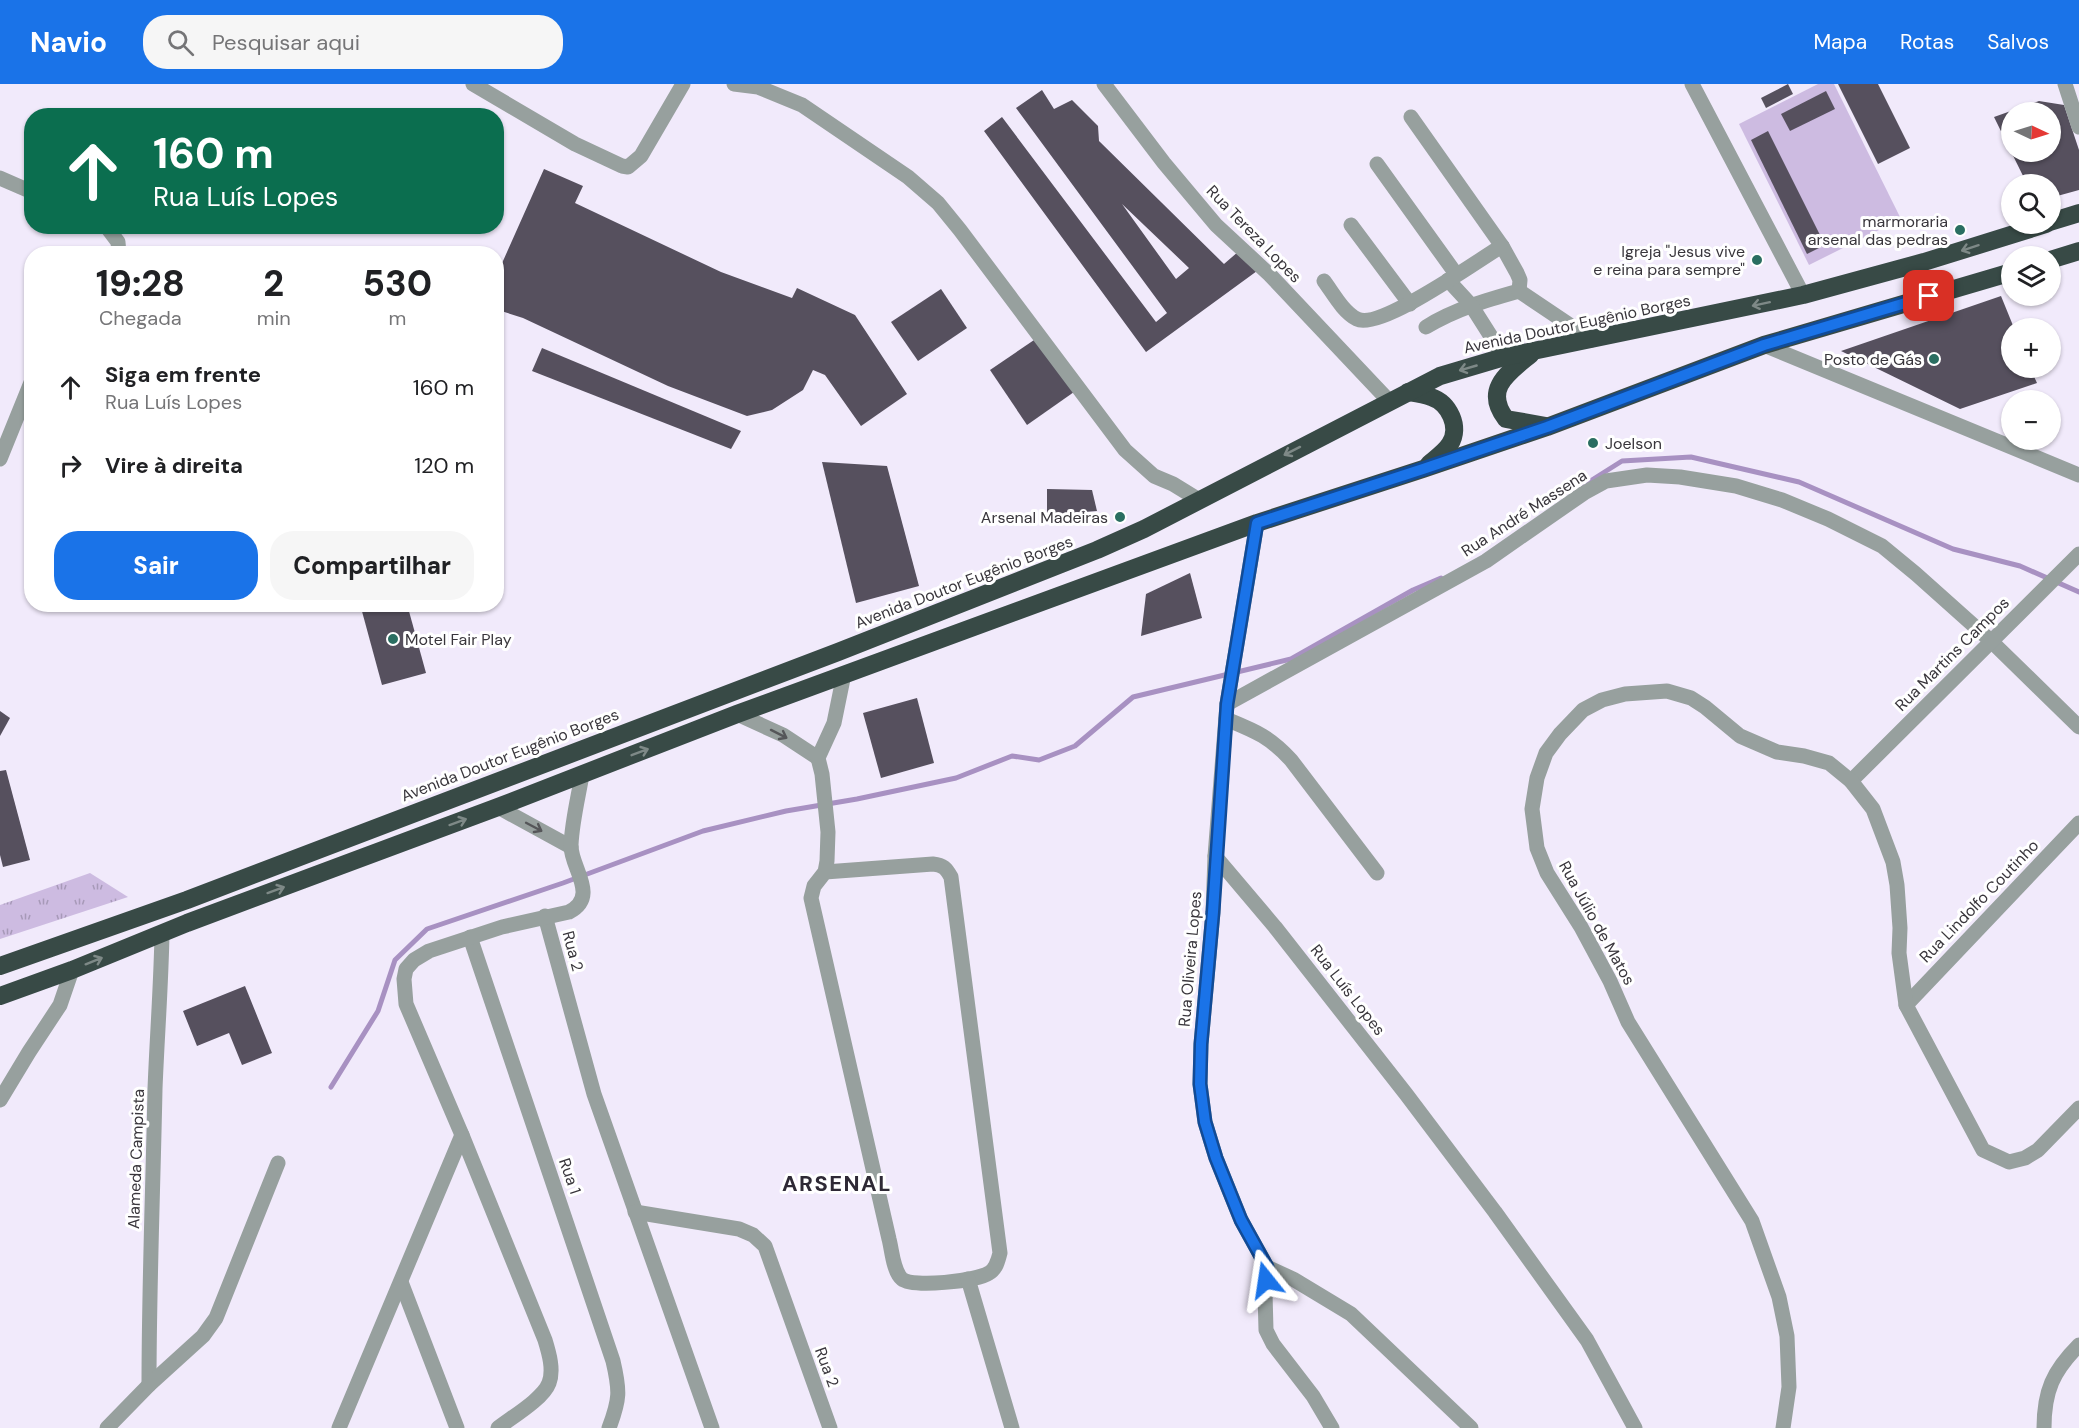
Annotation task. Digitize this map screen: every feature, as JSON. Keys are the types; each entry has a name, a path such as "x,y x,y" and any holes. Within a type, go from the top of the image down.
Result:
{"highway":[{"path":"2061,219 2079,213"},
{"name":"Avenida Doutor Eugênio Borges","path":"0,966 187,900 882,635 1097,550 1440,376 1504,357 1803,295 1924,262 2014,234"},
{"path":"2061,257 2079,251"},
{"path":"0,996 737,714 1257,523 1547,427 1764,345 2001,275"},
{"path":"1532,352 1500,382 1496,393 1498,408 1506,419 1547,427"},
{"path":"1408,392 1432,397 1443,404 1455,428 1449,446 1423,469"}],"street":[{"path":"473,84 575,144 628,167 641,156 683,84"},
{"path":"734,84 758,87 802,105 908,177 938,203 1125,450 1154,476 1173,484 1198,500"},
{"name":"Rua Tereza Lopes","path":"1104,84 1164,163 1216,225 1270,275 1389,401"},
{"path":"1692,84 1803,295"},
{"path":"2065,84 2079,128"},
{"path":"1411,117 1502,246 1520,280 1519,291"},
{"path":"1377,164 1504,357"},
{"path":"0,178 24,188"},
{"path":"1351,225 1410,304"},
{"path":"1324,281 1348,312 1357,319 1374,320 1410,304 1502,246"},
{"path":"1426,327 1444,316 1471,305 1519,291"},
{"path":"1519,291 1592,340"},
{"path":"1764,345 2079,475"},
{"path":"0,459 24,400"},
{"name":"Rua André Massena","path":"1226,712 1486,561 1606,481 1647,475 1680,477 1736,486 1782,500 1828,519 1882,546 1991,641 2079,727"},
{"path":"1215,856 1226,712 1257,523"},
{"name":"Rua Martins Campos","path":"1851,781 2079,554"},
{"path":"825,872 933,864 947,869 951,877 1000,1253 993,1270 987,1275 941,1282 909,1283 898,1275 811,898 814,886 825,872 828,832 818,758 834,723 844,674"},
{"name":"Rua Júlio de Matos","path":"1783,1428 1789,1387 1787,1336 1779,1297 1752,1221 1628,1022 1610,981 1547,873 1537,848 1532,809 1537,778 1546,753 1572,721 1583,710 1602,699 1625,694 1667,691 1691,698 1706,707 1740,736 1778,752 1804,756 1829,764 1851,781 1873,809 1893,862 1897,885 1901,978 1906,1005 1983,1150 2009,1162 2025,1158 2038,1150 2079,1108"},
{"path":"1226,712 1275,743 1291,759 1377,873"},
{"path":"737,714 783,735 818,758"},
{"path":"545,916 569,912 580,903 584,885 571,847 582,775"},
{"path":"498,807 571,847"},
{"name":"Rua Lindolfo Coutinho","path":"1906,1005 2079,823"},
{"name":"Rua Oliveira Lopes","path":"1215,856 1200,1084 1205,1122 1216,1158 1241,1220 1267,1267"},
{"name":"Rua Luís Lopes","path":"1215,856 1283,936 1495,1212 1587,1340 1635,1428"},
{"name":"Rua 2","path":"498,1428 542,1394 549,1383 551,1370 545,1340 406,1004 404,979 406,969 414,960 429,951 545,916 594,1094 635,1212 738,1229 753,1235 765,1246 830,1428"},
{"name":"Alameda Campista","path":"149,1385 155,1087 161,1006 162,934"},
{"name":"Rua 1","path":"470,937 614,1361 619,1396 609,1428"},
{"path":"0,1100 28,1052 60,1005 72,970"},
{"path":"339,1428 462,1135"},
{"path":"107,1428 149,1385 203,1336 216,1318 278,1163"},
{"path":"635,1212 712,1428"},
{"path":"1332,1428 1313,1396 1273,1344 1266,1330 1267,1267 1351,1314 1471,1428"},
{"path":"968,1279 1012,1428"},
{"path":"401,1282 457,1428"},
{"path":"2044,1428 2044,1406 2050,1384 2064,1360 2079,1345"}],"green space":[{"path":"1818,84 1834,84 1901,219 1809,265 1739,124"},
{"path":"90,873 128,897 0,939 0,905"}],"building":[{"path":"1788,84 1793,94 1766,108 1761,98"},
{"path":"1838,84 1878,84 1910,148 1878,164"},
{"path":"1042,90 1054,109 1072,100 1098,126 1099,141 1224,264 1239,251 1257,271 1146,352 984,131 1002,117 1156,322 1167,313 1016,108","holes":["1122,204 1189,268 1176,279"]},
{"path":"1826,91 1835,109 1790,131 1781,114"},
{"path":"2061,105 2064,105 2079,150 2079,190 2061,195 2061,174 2022,174 2016,162 2061,162"},
{"path":"2001,115 2001,131 1994,117"},
{"path":"1768,131 1825,245 1807,254 1751,140"},
{"path":"544,169 583,186 575,203 721,272 792,298 797,288 855,315 907,394 861,426 825,375 813,370 803,390 772,410 747,416 668,386 523,318 504,312 504,259"},
{"path":"941,289 967,328 918,361 891,322"},
{"name":"Posto de Gás","path":"2001,296 2001,306 2005,306 2010,318 2001,318 2001,378 2035,378 2037,383 2016,390 2001,390 2001,395 1960,409 1841,351"},
{"path":"1037,338 1074,392 1027,425 990,370"},
{"path":"542,348 741,431 731,449 532,371"},
{"path":"822,462 887,466 919,586 856,603"},
{"path":"1047,489 1092,490 1097,511 1047,515"},
{"path":"1190,573 1202,618 1141,636 1146,594"},
{"name":"Motel Fair Play","path":"362,612 409,612 426,673 382,685"},
{"path":"917,698 934,763 881,778 863,713"},
{"path":"0,711 10,718 0,736"},
{"path":"6,770 30,860 3,867 0,855 0,771"},
{"path":"245,986 272,1053 242,1065 229,1033 197,1046 183,1011"}],"waterway":[{"path":"1584,485 1622,461 1691,457 1799,482 1953,549 2020,566 2079,592"},
{"path":"331,1087 378,1011 395,960 427,929 563,883 703,831 786,811 956,778 1012,756 1039,760 1075,746 1133,697 1291,659 1413,590 1441,578"}],"place":[{"name":"marmoraria arsenal das pedras","path":"1960,230"},
{"name":"Igreja \"Jesus vive e reina para sempre\"","path":"1757,260"},
{"name":"Posto de Gás","path":"1934,359"},
{"name":"Joelson","path":"1593,443"},
{"name":"Arsenal Madeiras","path":"1120,517"},
{"name":"Motel Fair Play","path":"393,639"}],"district":[{"name":"ARSENAL","path":"837,1183"}],"route":[{"path":"1266,1280 1267,1267 1241,1220 1216,1158 1205,1122 1200,1084 1201,1044 1213,912 1227,704 1257,523 1547,427 1764,345 1929,296"}]}
